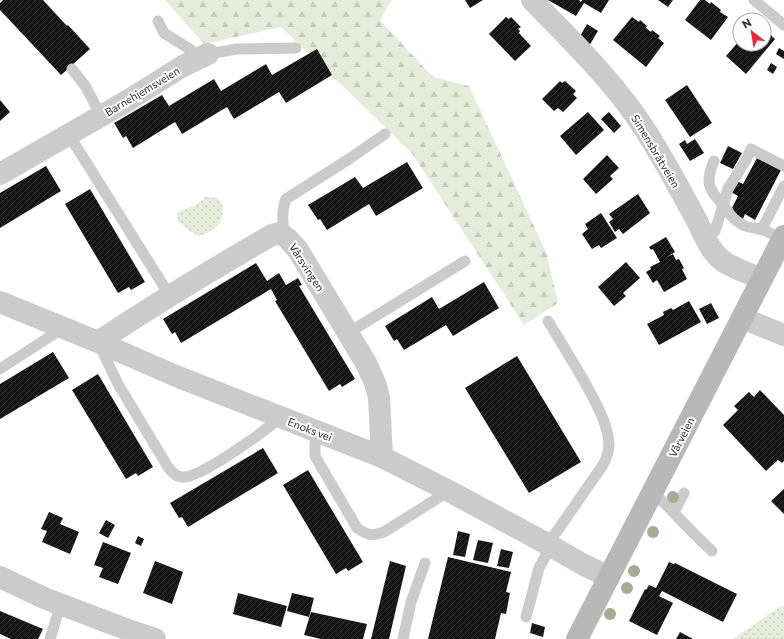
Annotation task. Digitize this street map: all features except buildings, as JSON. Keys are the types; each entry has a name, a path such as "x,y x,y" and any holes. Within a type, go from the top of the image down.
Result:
{"street":[{"name":"Simensbråtveien","path":"532,0 607,80 635,115 648,134 717,255 723,261 762,279"},
{"name":"Barnehjemsveien","path":"0,174 70,135 202,57"},
{"name":"Vårsvingen","path":"98,342 211,270 272,235 280,233 298,250 366,363 375,383 378,397 382,457"},
{"name":"Vårveien","path":"577,639 783,238"},
{"name":"Enoks vei","path":"0,302 176,376 382,457 550,545 582,564 610,577"},
{"path":"742,318 784,335"},
{"path":"0,577 44,598 61,603 155,639"}],"lane":[{"path":"754,0 784,25"},
{"path":"158,21 164,33 202,57"},
{"name":"Barnehjemsveien","path":"202,57 253,48 296,48"},
{"path":"72,69 86,87 101,116"},
{"path":"284,236 282,218 286,199 350,160 385,134"},
{"path":"70,135 170,296"},
{"path":"706,238 715,231 728,189 752,149 784,166"},
{"path":"714,161 709,172 709,182 714,195 723,205 728,214 734,220 746,227 762,230 783,238"},
{"path":"762,230 784,186"},
{"path":"348,333 465,260"},
{"path":"526,617 539,568 550,545 603,465 609,445 605,424 600,412 577,369 548,321"},
{"path":"0,369 63,328"},
{"path":"98,342 118,384 168,467 182,478 198,473 260,434 280,417"},
{"path":"321,433 315,444 315,456 357,528 368,536 374,536 384,532 449,491"},
{"path":"653,492 674,512 692,533 712,551"},
{"path":"674,512 684,493"},
{"path":"403,639 410,602 425,563"},
{"path":"50,639 61,603"}],"green space":[{"path":"165,0 392,0 380,20 433,77 469,86 546,252 558,303 524,325 411,152 281,27 204,44"},
{"path":"206,197 218,199 221,202 223,208 222,216 220,222 215,228 210,232 199,236 178,221 177,213 194,206"},
{"path":"781,606 784,607 784,639 733,639"}]}
